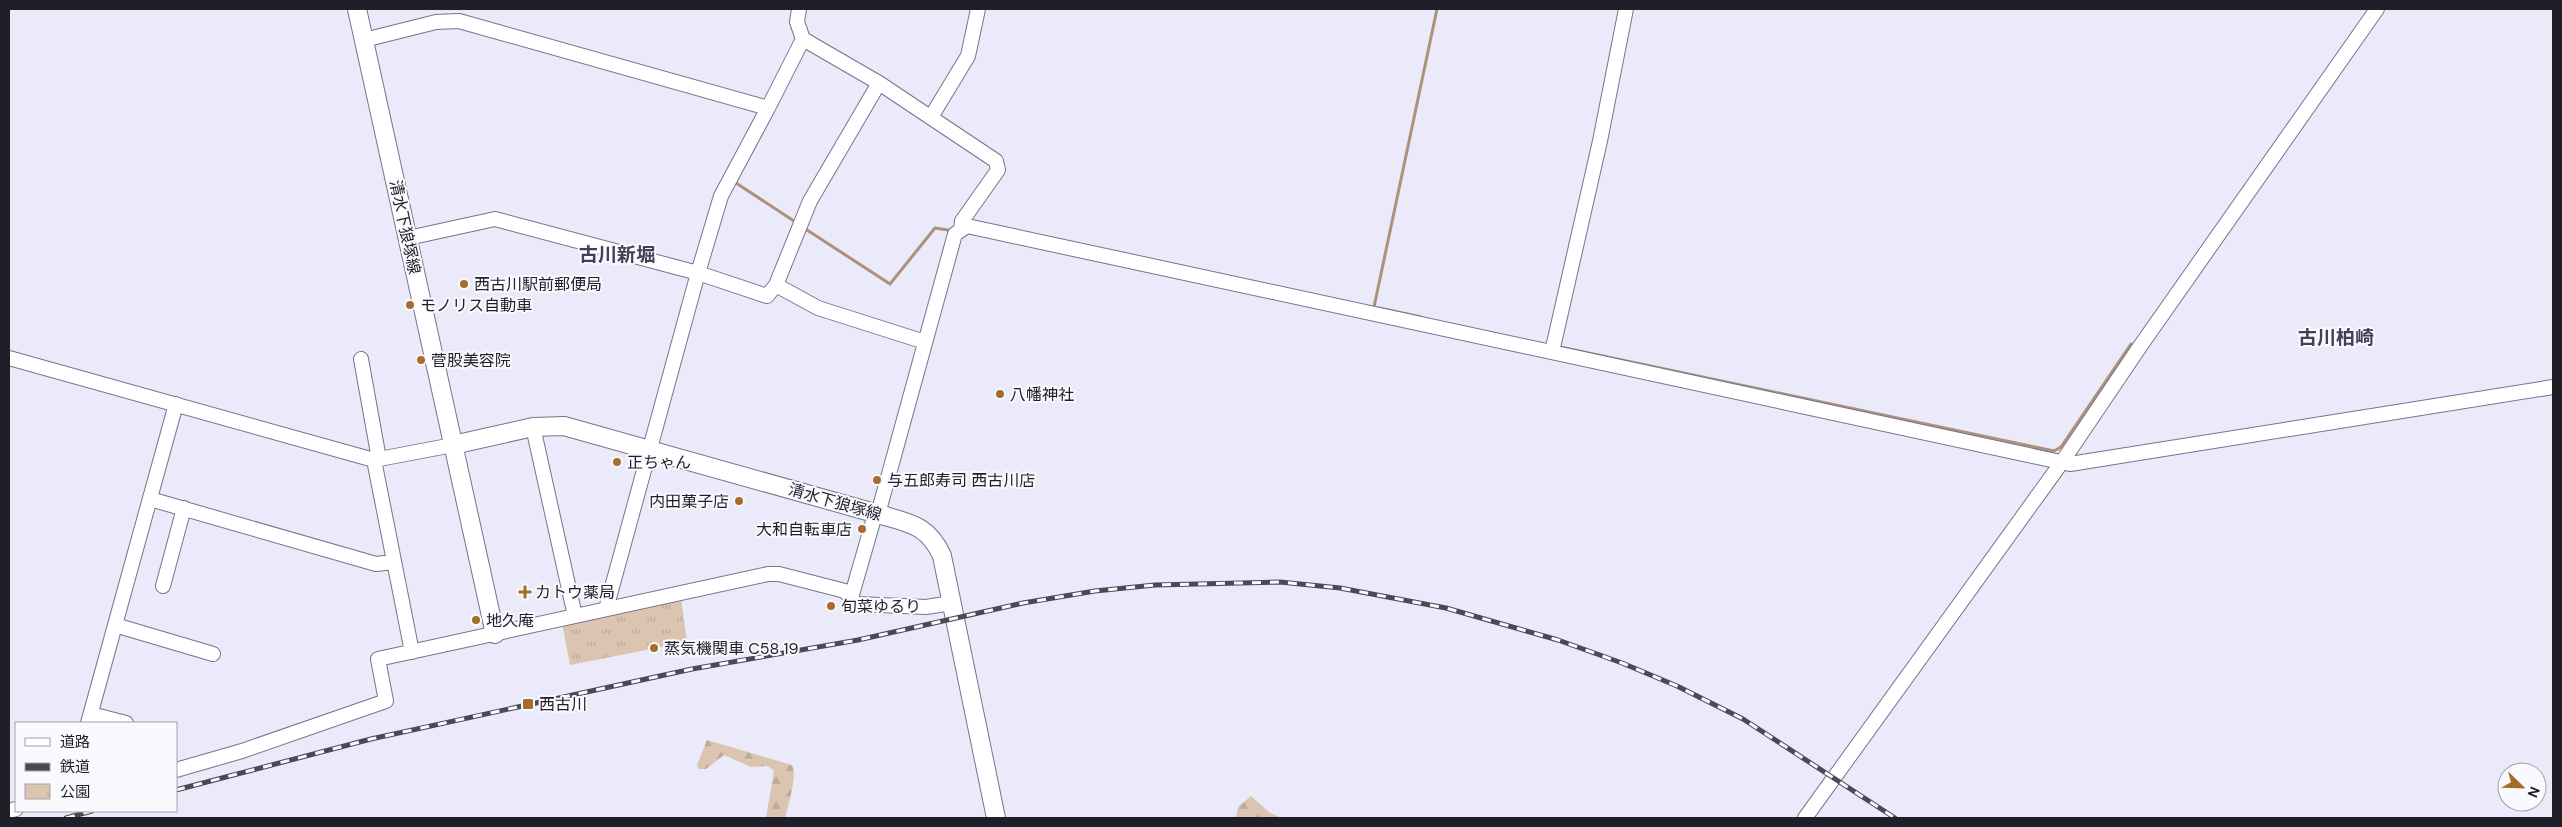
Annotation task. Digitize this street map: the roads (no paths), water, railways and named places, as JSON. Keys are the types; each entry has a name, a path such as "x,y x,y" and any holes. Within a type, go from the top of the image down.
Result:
{"main road":[{"name":"清水下狼塚線","path":"357,9 495,634"},
{"name":"清水下狼塚線","path":"453,445 533,427 564,426 918,526 932,536 942,556 996,818"}],"street":[{"path":"799,9 797,22 803,38 879,83 999,164 998,170 962,221 961,229"},
{"path":"931,117 968,56 978,9"},
{"path":"1552,352 1600,141 1626,9"},
{"path":"1805,818 2062,462 2141,345 2377,9"},
{"path":"364,40 436,22 459,21 768,108"},
{"path":"606,609 698,273 721,196 803,38"},
{"path":"408,238 495,219 698,273 767,296 776,285 810,201 879,83"},
{"path":"851,598 874,518 878,514 955,234 967,226 2070,464 2553,388"},
{"path":"776,285 818,308 925,342"},
{"path":"9,358 377,459 453,445"},
{"path":"362,359 394,562 412,652"},
{"path":"117,722 90,719 176,404"},
{"path":"533,427 575,616"},
{"path":"150,499 376,564 394,562"},
{"path":"163,586 184,508"},
{"path":"178,769 242,751 386,701 378,659 606,609 779,574 845,591 856,604 926,608 952,603"},
{"path":"115,626 213,654"}],"waterway":[{"path":"1421,317 1374,307 1437,9"},
{"path":"733,181 797,223"},
{"path":"804,228 890,284 935,228 948,230"},
{"path":"1560,347 2054,451 2061,447 2131,344"}],"railway":[{"path":"178,789 371,739 692,669 858,640 1023,603 1095,591 1155,585 1280,582 1340,588 1446,608 1558,640 1622,663 1677,686 1743,719 1895,818"},
{"path":"66,818 88,812"}],"place":[{"name":"西古川駅前郵便局","path":"464,284"},
{"name":"モノリス自動車","path":"410,305"},
{"name":"菅股美容院","path":"421,360"},
{"name":"八幡神社","path":"1000,394"},
{"name":"正ちゃん","path":"617,462"},
{"name":"与五郎寿司 西古川店","path":"877,480"},
{"name":"内田菓子店","path":"739,501"},
{"name":"大和自転車店","path":"862,529"},
{"name":"カトウ薬局","path":"525,592"},
{"name":"旬菜ゆるり","path":"831,606"},
{"name":"地久庵","path":"476,620"},
{"name":"蒸気機関車 C58 19","path":"654,648"},
{"name":"西古川","path":"528,704"}],"district":[{"name":"古川新堀","path":"617,254"},
{"name":"古川柏崎","path":"2336,337"}]}
